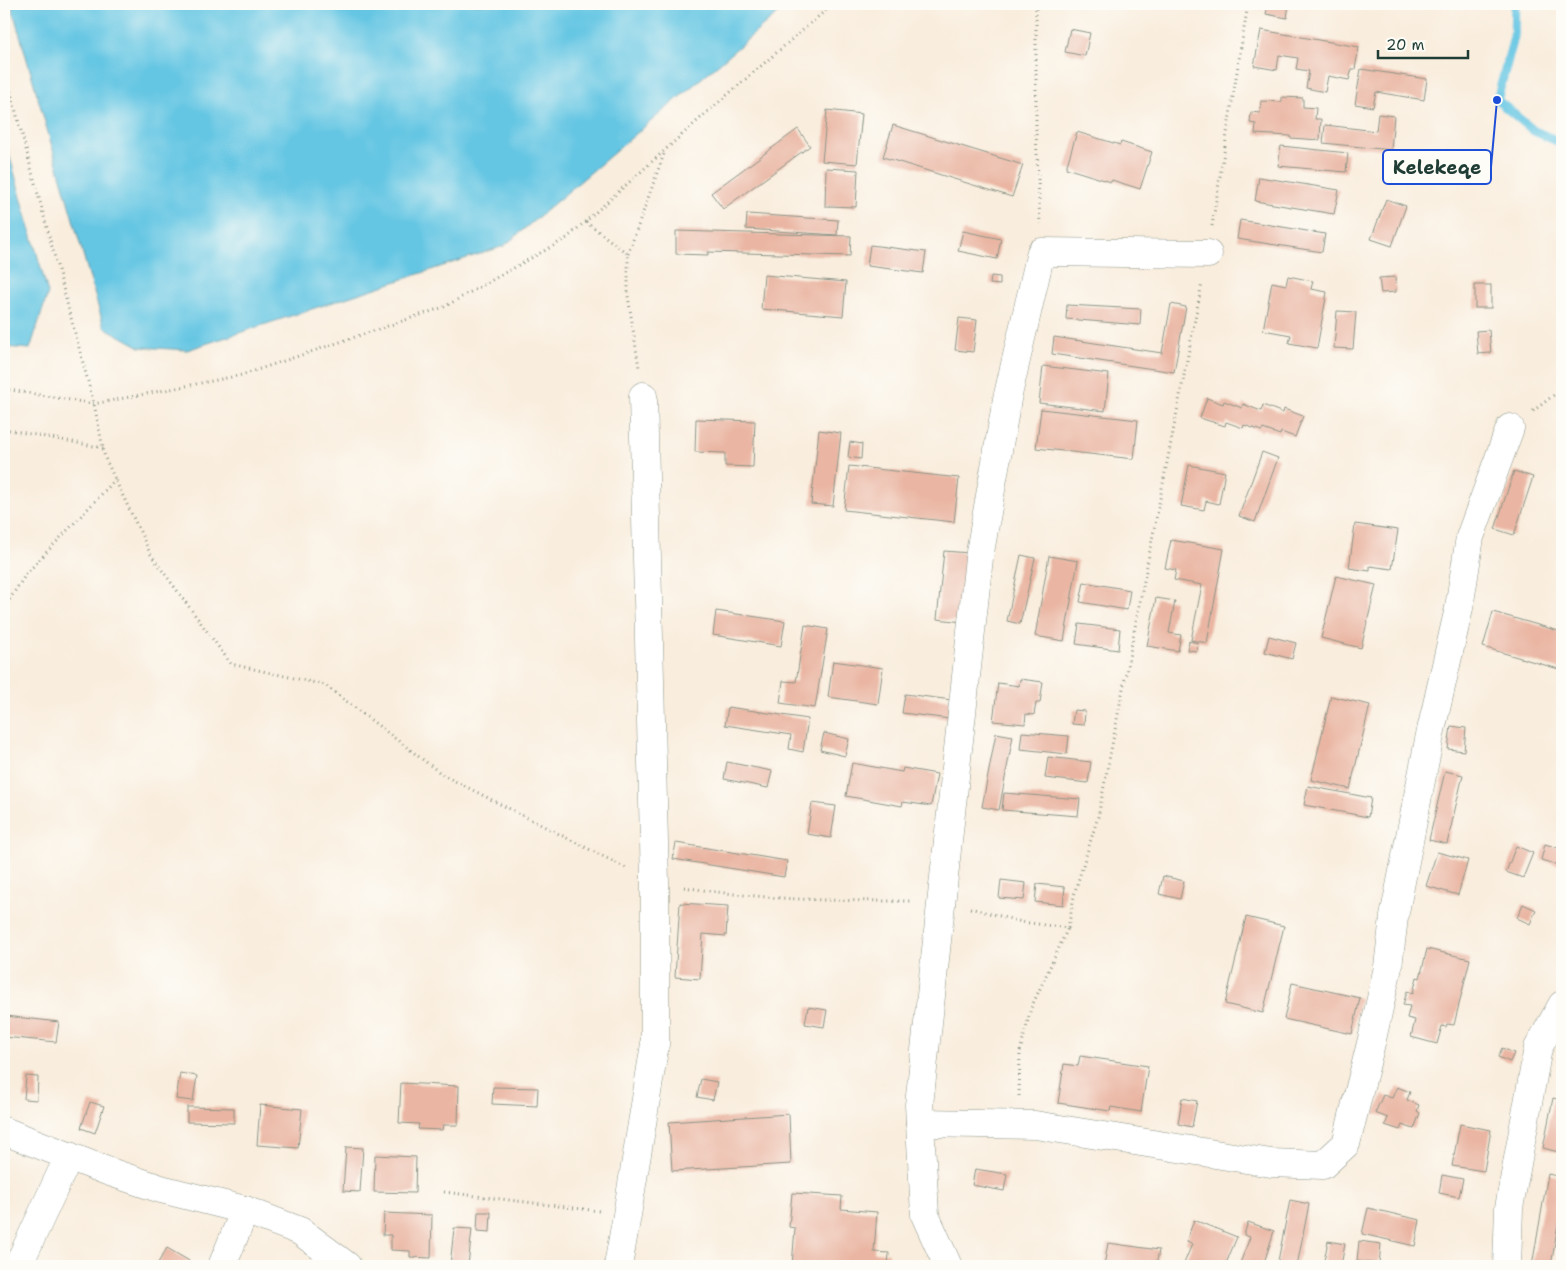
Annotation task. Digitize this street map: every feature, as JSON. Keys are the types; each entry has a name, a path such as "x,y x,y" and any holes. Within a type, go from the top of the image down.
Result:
{"street":[{"path":"948,1266 925,1215 919,1105 979,558 1007,399 1041,252 1208,254"},
{"path":"618,1266 655,1044 655,883 643,396"},
{"path":"920,1123 1035,1125 1272,1163 1323,1165 1346,1144 1388,967 1394,917 1430,735 1459,608 1470,537 1510,428"},
{"path":"1506,1266 1509,1208 1538,1048 1562,1005"},
{"path":"4,1131 107,1171 161,1189 245,1210 300,1231 347,1266"},
{"path":"18,1266 70,1156"},
{"path":"222,1266 245,1210"}],"path":[{"path":"4,389 94,404 242,375 444,307 567,238 711,108 833,4"},
{"path":"1036,4 1036,131 1041,252"},
{"path":"1018,1124 1020,1052 1031,1008 1068,928 1075,891 1098,817 1208,254 1248,4"},
{"path":"4,67 94,404 105,458 151,555 231,664 325,684 443,775 655,883 697,890 775,898 828,901 941,901 1022,922 1068,928"},
{"path":"643,396 628,296 628,254 665,150"},
{"path":"586,222 628,254"},
{"path":"1510,428 1562,389"},
{"path":"4,429 104,448"},
{"path":"4,608 26,574 116,479"},
{"path":"444,1192 628,1215"}],"water":[{"path":"11,4 789,4 504,246 187,350 140,347 104,327"},
{"path":"4,136 48,293 30,349 4,347"}],"building":[{"path":"1268,4 1289,4 1287,18 1266,14"},
{"path":"1070,29 1090,33 1085,56 1065,52"},
{"path":"1261,30 1359,47 1355,69 1352,69 1349,80 1328,76 1325,92 1306,88 1309,71 1296,69 1298,58 1279,55 1277,70 1254,66"},
{"path":"1361,69 1427,79 1424,100 1376,92 1373,107 1355,104"},
{"path":"1282,97 1303,98 1303,107 1316,108 1315,119 1321,119 1320,140 1255,134 1256,124 1250,123 1251,112 1260,113 1261,101 1282,102"},
{"path":"827,110 862,114 857,164 822,161"},
{"path":"1378,114 1394,116 1391,150 1323,143 1325,125 1376,131"},
{"path":"893,125 1023,165 1012,197 883,157"},
{"path":"798,129 810,146 723,209 711,193"},
{"path":"1077,132 1120,145 1121,142 1152,152 1140,189 1066,168"},
{"path":"1281,146 1348,153 1346,172 1278,166"},
{"path":"826,168 858,170 856,207 825,206"},
{"path":"1259,177 1339,190 1334,214 1255,201"},
{"path":"1386,199 1406,206 1392,246 1371,239"},
{"path":"747,214 838,220 837,235 746,229"},
{"path":"1240,220 1325,234 1322,252 1237,239"},
{"path":"676,231 851,236 850,256 708,252 708,255 676,254"},
{"path":"963,231 1001,239 997,259 958,251"},
{"path":"870,245 926,252 923,273 867,266"},
{"path":"764,275 846,282 843,316 761,309"},
{"path":"991,276 1000,277 1000,285 990,284"},
{"path":"1288,276 1313,281 1311,289 1327,292 1317,348 1289,343 1291,335 1263,330 1272,282 1286,285"},
{"path":"1395,277 1396,292 1381,293 1379,278"},
{"path":"1475,285 1491,285 1491,308 1475,308"},
{"path":"1171,304 1186,307 1174,372 1052,354 1054,337 1162,353"},
{"path":"1067,305 1141,309 1140,325 1066,319"},
{"path":"1337,311 1356,312 1353,349 1334,348"},
{"path":"959,318 977,320 973,352 955,350"},
{"path":"1489,330 1491,353 1478,354 1476,331"},
{"path":"1043,366 1109,374 1105,411 1039,403"},
{"path":"1207,398 1223,404 1224,401 1242,408 1243,404 1261,411 1263,405 1283,413 1284,409 1303,416 1295,437 1281,432 1280,435 1263,429 1262,431 1244,425 1243,428 1226,422 1225,426 1200,418"},
{"path":"1041,409 1138,420 1134,459 1036,448"},
{"path":"696,419 755,421 753,467 725,466 725,453 695,452"},
{"path":"819,430 841,433 833,506 811,504"},
{"path":"850,442 862,444 861,459 848,457"},
{"path":"1262,452 1278,458 1255,522 1239,516"},
{"path":"1189,465 1225,472 1219,504 1206,501 1204,510 1181,506"},
{"path":"849,466 959,478 954,522 844,510"},
{"path":"1514,471 1533,477 1514,535 1495,529"},
{"path":"1355,524 1398,530 1392,569 1370,566 1370,571 1349,568"},
{"path":"1171,540 1224,549 1207,643 1191,640 1202,585 1174,580 1176,570 1165,568"},
{"path":"944,551 970,553 963,622 937,619"},
{"path":"1021,555 1035,558 1020,624 1007,621"},
{"path":"1049,556 1078,561 1064,641 1035,636"},
{"path":"1336,576 1376,585 1361,648 1321,638"},
{"path":"1084,582 1130,590 1127,610 1080,602"},
{"path":"1156,598 1175,601 1169,633 1181,635 1178,651 1147,646"},
{"path":"716,611 785,621 781,646 713,635"},
{"path":"1493,612 1562,632 1562,670 1483,647"},
{"path":"1079,624 1120,629 1118,650 1076,644"},
{"path":"805,625 828,629 815,708 780,703 783,681 796,682"},
{"path":"1269,636 1296,643 1292,659 1265,652"},
{"path":"1189,641 1198,643 1197,651 1187,650"},
{"path":"833,661 883,668 878,704 828,697"},
{"path":"1020,679 1043,682 1040,703 1036,703 1034,715 1026,714 1025,724 993,721 998,683 1019,686"},
{"path":"905,694 952,700 950,719 902,713"},
{"path":"1331,696 1370,705 1350,789 1311,780"},
{"path":"728,707 808,719 803,752 789,749 791,735 725,725"},
{"path":"1074,710 1085,711 1084,725 1072,724"},
{"path":"1451,726 1466,728 1464,751 1448,749"},
{"path":"1022,732 1069,736 1067,754 1020,749"},
{"path":"824,733 849,739 845,756 820,750"},
{"path":"996,733 1013,736 999,810 982,807"},
{"path":"1048,757 1091,762 1088,783 1045,778"},
{"path":"727,762 772,771 768,788 724,779"},
{"path":"852,763 902,772 903,768 937,774 931,806 903,802 902,806 846,796"},
{"path":"1445,771 1463,775 1447,844 1429,840"},
{"path":"1308,786 1371,798 1368,817 1304,805"},
{"path":"1004,793 1080,799 1078,816 1002,810"},
{"path":"812,803 836,806 831,838 807,834"},
{"path":"676,843 787,861 784,877 673,859"},
{"path":"1545,844 1562,849 1562,866 1541,860"},
{"path":"1516,846 1533,853 1523,878 1506,872"},
{"path":"1437,852 1468,860 1458,895 1426,886"},
{"path":"1163,876 1184,881 1180,899 1159,894"},
{"path":"1001,880 1026,883 1024,900 999,898"},
{"path":"1037,884 1065,887 1063,905 1035,902"},
{"path":"680,903 728,906 726,936 703,934 700,979 675,977"},
{"path":"1523,904 1536,910 1530,924 1517,918"},
{"path":"1246,917 1284,926 1263,1013 1225,1004"},
{"path":"1427,949 1470,959 1454,1025 1447,1024 1446,1027 1442,1026 1437,1044 1411,1037 1415,1020 1407,1018 1410,1006 1403,1005 1407,991 1413,993 1417,977 1420,978"},
{"path":"1292,983 1360,998 1352,1034 1284,1019"},
{"path":"808,1007 827,1010 824,1027 805,1024"},
{"path":"6,1016 59,1022 56,1042 4,1037"},
{"path":"1502,1048 1514,1053 1510,1062 1498,1057"},
{"path":"1080,1056 1148,1066 1141,1112 1111,1107 1110,1111 1058,1103 1064,1064 1078,1066"},
{"path":"180,1073 197,1076 193,1101 176,1099"},
{"path":"26,1076 38,1077 37,1100 24,1099"},
{"path":"701,1079 717,1082 713,1100 697,1097"},
{"path":"401,1083 459,1086 458,1125 443,1125 442,1130 418,1129 419,1124 399,1123"},
{"path":"493,1087 538,1088 537,1106 492,1104"},
{"path":"1397,1087 1410,1092 1407,1100 1419,1105 1417,1111 1420,1113 1414,1129 1402,1125 1400,1130 1385,1125 1388,1118 1375,1113 1383,1095 1392,1098"},
{"path":"1182,1098 1197,1101 1192,1127 1178,1124"},
{"path":"1553,1098 1562,1100 1562,1153 1543,1148"},
{"path":"90,1102 104,1106 95,1133 81,1128"},
{"path":"260,1105 302,1109 298,1148 257,1145"},
{"path":"187,1107 234,1108 234,1123 187,1122"},
{"path":"789,1114 791,1164 672,1171 669,1122"},
{"path":"1460,1124 1491,1130 1484,1171 1452,1166"},
{"path":"346,1147 363,1148 360,1192 343,1191"},
{"path":"375,1155 416,1157 415,1193 374,1192"},
{"path":"975,1169 1007,1174 1004,1191 972,1185"},
{"path":"1548,1174 1562,1177 1562,1200 1551,1266 1532,1266"},
{"path":"1442,1175 1463,1179 1459,1197 1439,1193"},
{"path":"792,1193 842,1196 841,1209 877,1212 874,1252 889,1253 888,1266 792,1266 795,1228 789,1227"},
{"path":"1290,1200 1309,1204 1297,1266 1277,1266"},
{"path":"1368,1208 1420,1220 1415,1246 1362,1234"},
{"path":"478,1212 491,1212 490,1232 477,1231"},
{"path":"384,1213 432,1215 431,1258 410,1257 410,1251 391,1250 391,1235 383,1235"},
{"path":"1194,1220 1237,1237 1225,1266 1183,1266 1192,1244 1186,1242"},
{"path":"1248,1222 1274,1231 1263,1266 1239,1266 1250,1237 1244,1235"},
{"path":"454,1228 472,1229 468,1266 450,1266"},
{"path":"1328,1241 1345,1244 1341,1266 1323,1266"},
{"path":"1359,1241 1381,1244 1379,1264 1357,1261"},
{"path":"1108,1243 1159,1250 1156,1266 1104,1266"},
{"path":"167,1248 198,1266 156,1266"}],"waterway":[{"path":"1515,4 1514,37 1497,100 1534,131 1562,143"}],"place":[{"name":"Kelekeqe","path":"1497,100"}]}
